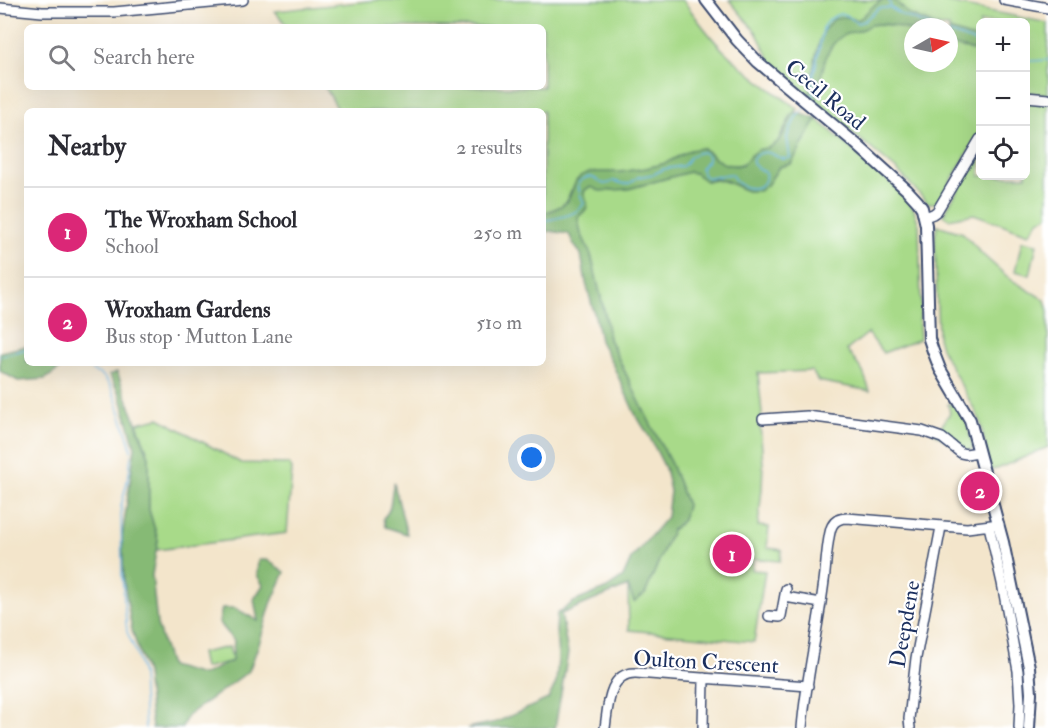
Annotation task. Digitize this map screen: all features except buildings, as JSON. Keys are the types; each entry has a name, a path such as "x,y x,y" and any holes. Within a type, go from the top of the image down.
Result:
{"main road":[{"name":"Cecil Road","path":"706,0 737,40 758,62 907,190 918,202 924,216"},
{"path":"924,216 927,236 929,339 940,369 970,420 994,525 1009,564 1029,667 1031,693 1029,728"}],"street":[{"path":"0,8 42,12 114,12 243,0"},
{"path":"1004,0 1048,8"},
{"path":"1030,97 1048,99"},
{"path":"924,216 937,211 976,147"},
{"path":"763,419 808,416 922,431 942,438 961,453 978,452"},
{"path":"802,728 830,530 839,520 850,518 941,527 967,528 994,525 1015,651 1019,688 1019,728"},
{"name":"Deepdene","path":"909,728 916,658 941,527"},
{"path":"769,616 781,616 785,593 821,603"},
{"name":"Oulton Crescent","path":"605,728 614,684 627,673 808,686"},
{"path":"703,728 704,678"}],"green space":[{"path":"377,0 683,0 724,51 798,109 792,114 777,143 757,151 745,163 728,165 719,162 702,148 696,149 666,163 645,169 620,172 571,190 564,204 546,213 546,108 337,108 327,90 546,90 546,24 286,24 275,11"},
{"path":"729,0 935,0 1023,18 976,18 976,139 938,203 928,203 898,171 774,67 756,32"},
{"path":"882,0 894,0 910,15 917,18 904,18 904,29 876,24 840,38 833,44 824,62 815,102 809,97 815,58 824,30 832,21 842,17 856,20 861,18"},
{"path":"1030,19 1048,23 1048,95 1030,93"},
{"path":"958,33 976,39 976,51 958,47"},
{"path":"1030,101 1048,103 1048,216 1039,220 1029,234 974,214 949,219 943,215 976,159 976,180 1030,180"},
{"path":"795,112 817,119 791,164 779,167 767,185 759,191 747,191 727,181 714,179 706,181 695,173 689,172 628,189 600,191 591,187 584,192 587,206 578,217 580,231 591,255 609,339 671,464 687,505 683,520 672,530 645,594 634,602 628,586 561,614 568,653 555,728 467,728 497,722 548,699 556,683 557,614 574,602 607,588 623,577 631,559 667,517 670,491 665,468 635,414 600,341 581,254 569,234 546,232 546,213 563,205 568,200 576,181 582,175 591,172 620,172 646,168 666,163 690,150 702,148 722,163 742,164 758,150 772,146 779,140"},
{"path":"817,119 907,197 914,210 919,225 920,339 883,353 868,333 847,350 863,372 870,391 818,381 812,371 758,373 763,463 758,526 769,527 767,548 782,550 780,561 753,559 752,570 765,571 754,642 629,630 628,586 645,594 672,530 683,520 687,505 671,464 609,339 591,255 580,231 578,217 587,206 584,192 591,187 628,189 689,172 695,173 706,181 723,181 747,191 767,185 779,167 791,164"},
{"path":"937,225 963,233 1010,279 1045,300 1048,311 1048,447 997,469 990,470 980,420 941,348 938,337 935,238"},
{"path":"1022,241 1037,244 1030,275 1015,271"},
{"path":"24,347 24,366 64,366 45,379 18,381 0,371 0,352"},
{"path":"117,372 149,457 149,510 158,540 152,575 157,624 170,666 202,675 232,661 234,641 219,622 222,608 235,608 258,621 254,599 263,585 257,575 258,560 267,560 285,572 271,604 249,671 187,716 182,728 152,728 146,673 132,630 124,582 122,537 135,447 120,394 109,375"},
{"path":"956,403 965,416 973,447 971,450 963,451 933,432 933,429 939,430 950,413 948,404"},
{"path":"159,418 241,463 289,464 292,469 287,533 156,550 158,540 149,510 149,457 137,423"},
{"path":"394,484 407,534 385,527 383,518 389,511"},
{"path":"229,647 233,661 204,668 201,653"}],"waterway":[{"path":"889,0 891,8"},
{"path":"810,100 814,93 813,78 824,25 829,20 845,14 857,23 864,21 879,8 891,8 910,18"},
{"path":"958,36 976,43"},
{"path":"1030,61 1048,60"},
{"path":"546,220 566,216 581,207 584,203 579,182 587,177 592,177 604,184 613,181 630,183 638,177 683,166 691,156 702,152 708,156 708,160 701,168 705,176 731,174 741,185 751,188 761,186 764,183 765,172 755,166 753,159 765,152 786,159 790,158 787,137 796,117 806,107"},
{"path":"0,356 24,350"},
{"path":"92,371 102,375 110,385 131,451"},
{"path":"131,455 121,506 122,576 127,632 142,674 145,728"}],"place":[{"name":"Wroxham Gardens","path":"980,491"},
{"name":"The Wroxham School","path":"732,554"}]}
